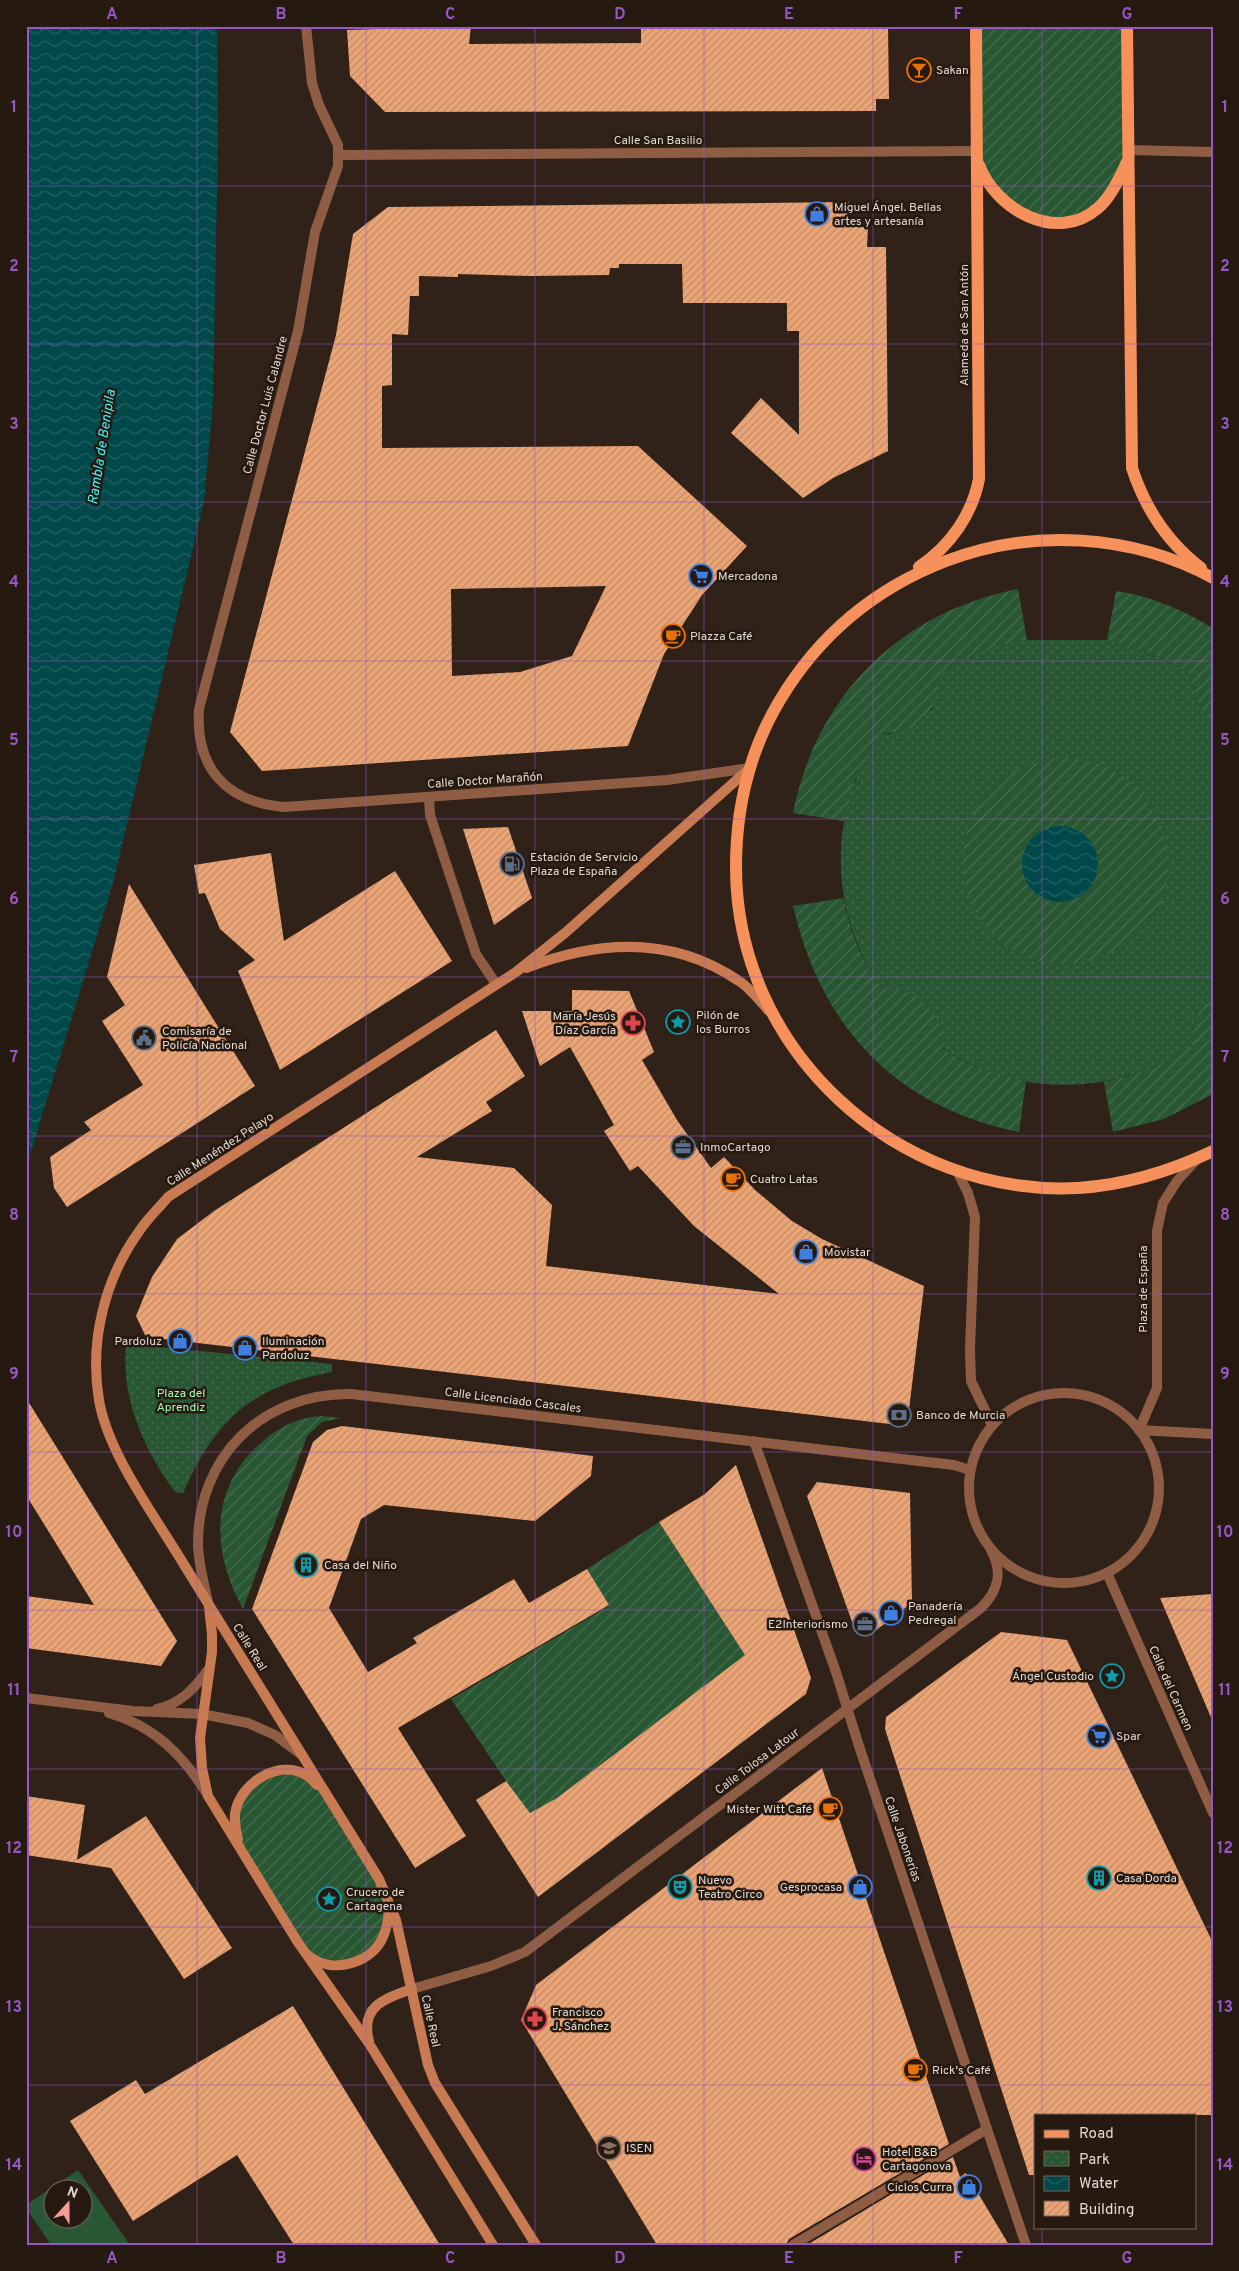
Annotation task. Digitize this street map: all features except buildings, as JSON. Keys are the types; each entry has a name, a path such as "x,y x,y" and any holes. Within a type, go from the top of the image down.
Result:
{"main road":[{"name":"Alameda de San Antón","path":"890,587 923,564 947,542 962,524 975,499 979,479 976,26"},
{"path":"1127,26 1132,468 1146,504 1169,538 1182,552 1213,578"},
{"path":"977,156 989,184 1011,207 1032,218 1056,224 1073,222 1088,216 1099,208 1117,182 1128,154"},
{"name":"Plaza de España","path":"1213,578 1174,561 1134,549 1085,541 1058,540 1020,542 980,550 937,565 890,587 845,621 806,662 771,716 750,768 737,831 737,896 746,944 772,1014 790,1043 810,1069 850,1110 883,1135 911,1152 986,1179 1016,1184 1076,1188 1138,1178 1198,1158 1213,1150"},
{"path":"516,972 565,932 750,768"},
{"path":"516,972 559,957 597,949 647,946 676,950 740,981 772,1014"},
{"name":"Calle Menéndez Pelayo","path":"208,1603 124,1464 103,1418 96,1375 99,1327 110,1286 125,1252 140,1228 168,1197 516,972"},
{"path":"202,1714 212,1652 208,1603"},
{"name":"Calle Real","path":"208,1603 379,1879 396,1920 428,2065 435,2082 536,2245"},
{"name":"Calle Real","path":"202,1714 200,1738 202,1768 208,1796 305,1952 370,2045 493,2245"},
{"name":"Calle Real","path":"240,1849 235,1829 235,1810 242,1792 258,1779 272,1772 288,1770 306,1775 326,1792"},
{"path":"305,1952 318,1962 340,1966 364,1957 380,1942 386,1932 389,1900"},
{"path":"370,2045 367,2032 368,2016 377,2004 412,1989"}],"street":[{"name":"Calle Doctor Luis Calandre","path":"225,787 213,773 206,758 198,725 198,709 298,331 315,232 334,181 339,155 338,145 319,105 312,83 306,26"},
{"path":"1128,154 1213,152"},
{"name":"Calle San Basilio","path":"339,155 977,156"},
{"name":"Calle Doctor Marañón","path":"225,787 253,801 284,807 681,779 750,768"},
{"path":"429,797 430,815 476,954 496,984"},
{"name":"Plaza de España","path":"1139,1430 1156,1388 1157,1231 1163,1203 1177,1181 1198,1158"},
{"path":"957,1170 968,1193 976,1217 970,1349 971,1381 992,1425"},
{"path":"1058,1392 1089,1396 1103,1401 1129,1418 1139,1430 1148,1442 1157,1467 1159,1501 1153,1523 1142,1543 1127,1560 1108,1572 1084,1581 1058,1583 1021,1573 1000,1559 991,1550 978,1530 970,1506 970,1470 977,1447 992,1425 1015,1406 1028,1399 1058,1392"},
{"name":"Calle Licenciado Cascales","path":"208,1603 199,1563 198,1544 201,1512 212,1476 224,1456 241,1436 276,1410 314,1396 351,1394 954,1465 970,1470"},
{"path":"1139,1430 1213,1434"},
{"name":"Calle Jabonerías","path":"754,1441 847,1708 1026,2245"},
{"name":"Calle Tolosa Latour","path":"412,1989 491,1966 525,1952 847,1708 989,1600 998,1580 996,1560 991,1550"},
{"name":"Calle del Carmen","path":"1108,1572 1213,1813"},
{"path":"133,1711 159,1709 176,1702 193,1690 208,1670"},
{"path":"26,1698 133,1711 202,1714"},
{"path":"60,1702 97,1709 142,1725 181,1756 208,1796"},
{"name":"Calle Real","path":"202,1714 248,1723 276,1735 302,1755"},
{"path":"793,2245 987,2129"}],"green space":[{"path":"976,26 1127,26 1128,150 1110,195 1073,222 1024,215 981,171"},
{"path":"1018,589 1027,640 992,648 949,668 939,675 935,701 923,719 915,726 905,730 879,734 855,780 844,821 793,813 804,771 821,732 843,697 870,666 901,639 936,617 975,600"},
{"path":"1116,591 1142,596 1166,605 1190,615 1213,628 1213,722 1197,701 1193,676 1158,656 1107,640"},
{"path":"1027,640 1107,640 1158,656 1193,676 1197,701 1213,722 1213,995 1203,1005 1196,1017 1193,1045 1165,1062 1134,1074 1102,1082 1068,1085 1035,1083 1003,1076 972,1065 943,1048 943,1039 890,986 880,986 876,982 849,920 843,889 841,858 843,826 850,795 862,765 879,734 891,734 932,710 939,675 949,668 969,657 992,648"},
{"path":"1068,758 1103,766 1132,783 1152,808 1165,838 1168,870 1162,901 1144,929 1109,954 1097,959 1072,964 1021,955 989,932 970,899 963,862 969,824 988,792 1021,768","holes":["1053,827 1075,831 1092,844 1097,853 1099,863 1097,874 1088,890 1071,900 1055,902 1041,897 1031,888 1025,875 1023,861 1027,847 1037,835"]},
{"path":"844,898 857,944 867,966 880,986 904,990 925,1003 939,1023 943,1048 952,1054 983,1069 1026,1081 1019,1132 975,1120 935,1103 900,1081 870,1055 844,1024 823,989 806,949 793,906"},
{"path":"1213,995 1213,1094 1164,1119 1113,1132 1104,1082 1151,1068 1173,1058 1193,1045 1196,1017 1202,1005"},
{"name":"Plaza del Aprendiz","path":"126,1344 332,1364 332,1372 304,1378 279,1387 258,1397 240,1410 223,1426 209,1445 183,1493 175,1492 153,1458 137,1422 127,1384"},
{"path":"321,1416 341,1418 322,1422 307,1436 243,1609 232,1587 221,1543 221,1521 224,1500 232,1479 245,1460 262,1442 276,1431 296,1421"},
{"path":"659,1522 772,1695 716,1678 532,1817 451,1699 609,1606 587,1569"},
{"path":"288,1769 326,1792 389,1900 381,1942 354,1962 312,1958 240,1849 235,1829 242,1792 257,1779"},
{"path":"78,2170 84,2178 66,2178"},
{"path":"92,2190 130,2245 51,2245 26,2208 26,2205 42,2194 42,2228 92,2228"}],"water":[{"name":"Rambla de Benipila","path":"26,26 217,26 218,143 213,402 204,502 113,883 26,1168"},
{"path":"1060,826 1074,829 1087,837 1095,850 1098,864 1095,878 1087,891 1074,899 1060,902 1046,899 1033,891 1025,878 1022,864 1025,850 1033,837 1046,829"}],"place":[{"name":"Sakan","path":"919,70"},
{"name":"Miguel Ángel. Bellas artes y artesanía","path":"817,214"},
{"name":"Mercadona","path":"701,576"},
{"name":"Plazza Café","path":"673,636"},
{"name":"Estación de Servicio Plaza de España","path":"512,864"},
{"name":"Pilón de los Burros","path":"678,1022"},
{"name":"María Jesús Díaz García","path":"633,1023"},
{"name":"Comisaría de Policía Nacional","path":"144,1038"},
{"name":"InmoCartago","path":"683,1147"},
{"name":"Cuatro Latas","path":"733,1179"},
{"name":"Movistar","path":"806,1252"},
{"name":"Pardoluz","path":"180,1341"},
{"name":"Iluminación Pardoluz","path":"245,1348"},
{"name":"Banco de Murcia","path":"899,1415"},
{"name":"Casa del Niño","path":"306,1565"},
{"name":"Panadería Pedregal","path":"891,1613"},
{"name":"E2Interiorismo","path":"865,1624"},
{"name":"Ángel Custodio","path":"1112,1676"},
{"name":"Spar","path":"1099,1736"},
{"name":"Mister Witt Café","path":"830,1809"},
{"name":"Casa Dorda","path":"1099,1878"},
{"name":"Nuevo Teatro Circo","path":"680,1887"},
{"name":"Gesprocasa","path":"860,1887"},
{"name":"Crucero de Cartagena","path":"329,1899"},
{"name":"Francisco J. Sánchez","path":"535,2019"},
{"name":"Rick's Café","path":"915,2070"},
{"name":"ISEN","path":"609,2148"},
{"name":"Hotel B&B Cartagonova","path":"864,2159"},
{"name":"Ciclos Curra","path":"969,2187"}]}
